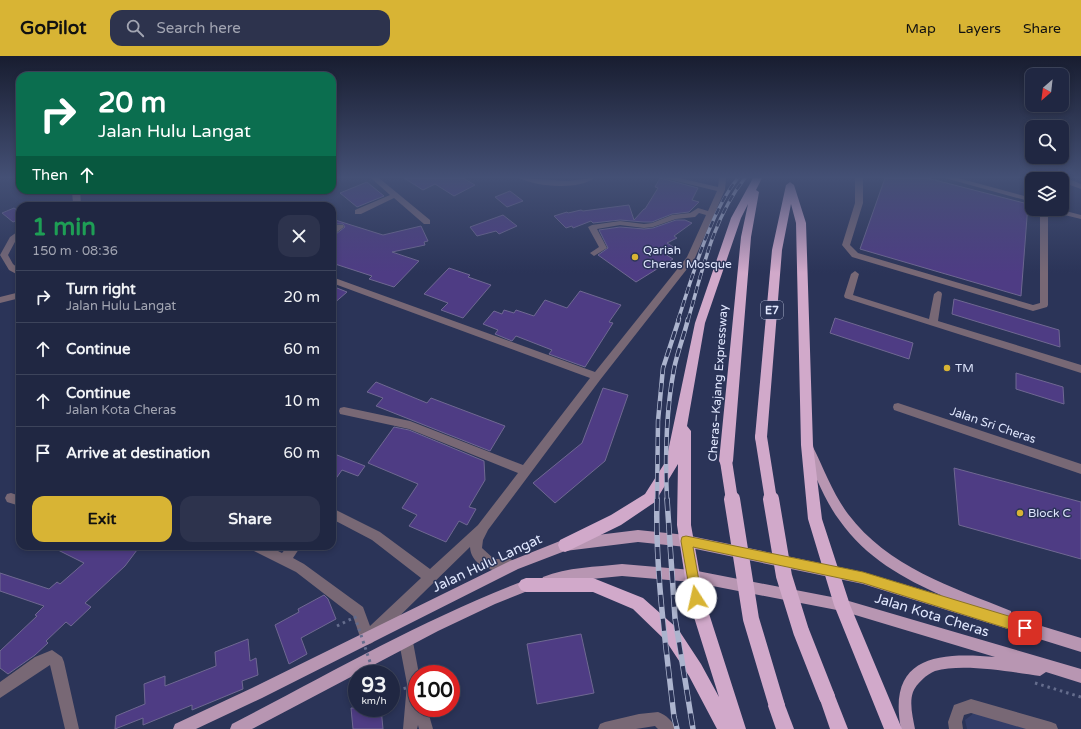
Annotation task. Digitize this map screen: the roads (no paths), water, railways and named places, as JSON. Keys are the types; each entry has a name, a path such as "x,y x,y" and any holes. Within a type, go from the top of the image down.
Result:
{"highway":[{"path":"565,545 616,520 650,498 672,463 700,323 736,218 741,209"},
{"name":"Cheras–Kajang Expressway","path":"752,209 746,237 726,461 752,619 785,729"},
{"name":"E7","path":"785,209 777,250 761,437 784,576 801,631 839,729"},
{"path":"798,209 801,223 805,322 807,445 814,519 842,605 893,729"},
{"path":"685,401 684,525 686,541 696,598 737,729"},
{"path":"526,585 557,584 593,586 638,603 672,634 695,670 726,729"}],"main road":[{"path":"807,445 843,517 856,533 877,554 904,572 1054,636"},
{"name":"Jalan Hulu Langat","path":"180,729 257,693 514,565 565,545 638,536 686,541 831,571"},
{"path":"237,729 406,642 433,626 526,585 571,576 622,570 692,576 842,605"},
{"name":"Jalan Kota Cheras","path":"831,571 863,578 1081,645"},
{"name":"Jalan Kota Cheras","path":"842,605 1081,676"},
{"path":"908,729 904,698 909,686 919,673 934,665 954,663 1000,665 1064,671"}],"street":[{"path":"358,212 364,209"},
{"path":"413,209 427,222"},
{"path":"514,565 498,567 484,562 476,550 477,539 484,526 597,377 691,258 712,209"},
{"path":"858,209 846,245 855,255 1033,308 1044,305 1044,216"},
{"path":"594,253 603,248 592,227 620,223 644,226 653,225 670,218 692,215 698,210 710,214"},
{"path":"1069,214 1081,217"},
{"path":"336,230 340,227"},
{"path":"16,237 13,239 4,255 8,265 16,272"},
{"path":"854,274 848,296 1081,369"},
{"path":"336,281 597,377"},
{"path":"933,322 938,294"},
{"path":"0,300 16,296"},
{"name":"Jalan Sri Cheras","path":"898,407 1081,469"},
{"path":"344,411 410,425 525,471"},
{"path":"336,515 376,536 430,578"},
{"path":"264,550 300,568 358,612 367,638 484,526"},
{"path":"284,560 291,550"},
{"path":"406,642 411,665"},
{"path":"0,691 40,662 52,657 57,662 72,729"},
{"path":"956,729 955,722 959,710 971,706 1051,729"},
{"path":"410,729 412,717"},
{"path":"423,717 426,729"},
{"path":"608,729 639,721 658,719 669,729"}],"railway":[{"path":"678,320 710,227 719,209"},
{"path":"688,320 710,246 725,209"},
{"path":"657,500 658,421 663,368 679,319"},
{"path":"667,500 666,451 669,401 675,363 688,319"},
{"path":"667,499 675,618 693,729"},
{"path":"657,500 659,581 674,717 677,729"}],"place":[{"name":"Qariah Cheras Mosque","path":"635,257"},
{"name":"TM","path":"947,368"},
{"name":"Block C","path":"1020,513"}]}
